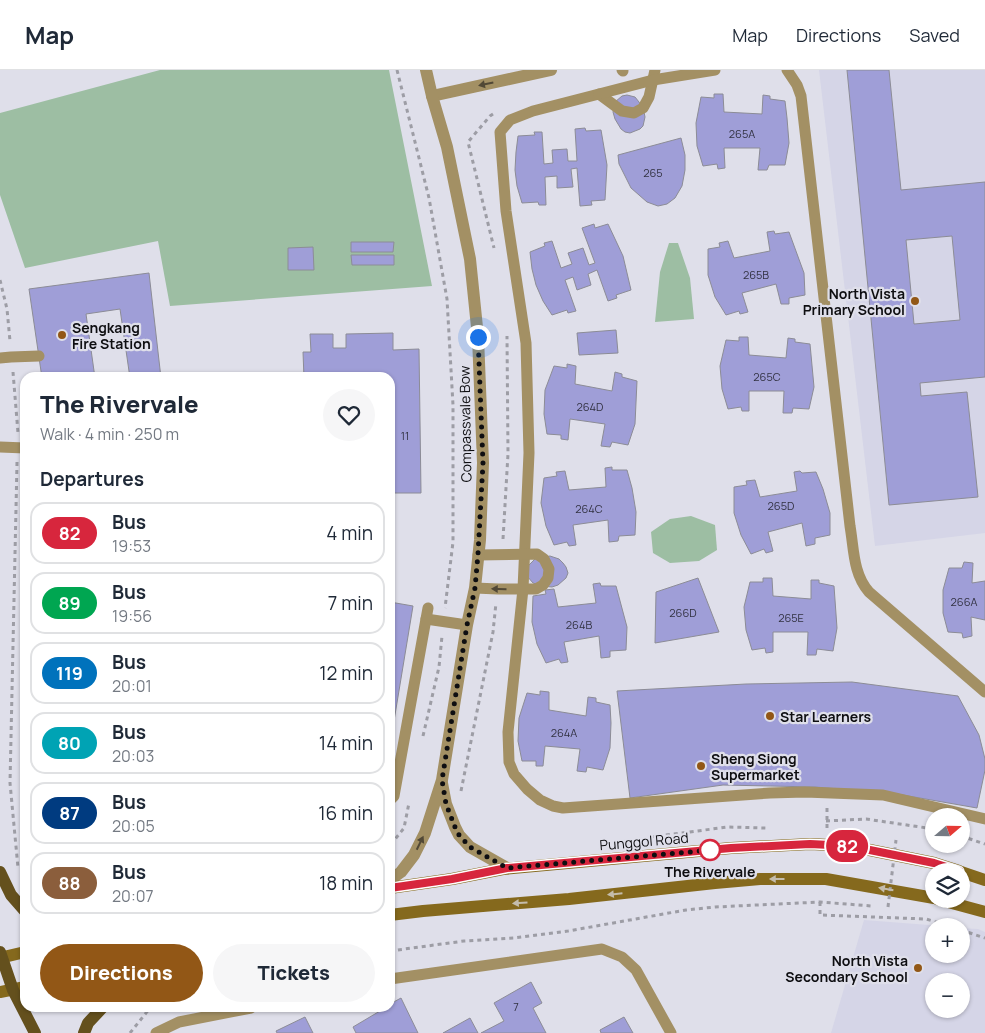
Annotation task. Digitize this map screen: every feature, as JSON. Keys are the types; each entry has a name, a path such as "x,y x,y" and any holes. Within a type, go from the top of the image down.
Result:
{"main road":[{"name":"Punggol Road","path":"395,887 452,879 507,868 731,848 810,844 850,846 934,863"},
{"path":"0,872 11,895 20,905"},
{"name":"Punggol Road","path":"970,875 985,880"},
{"path":"395,914 760,879 826,879 925,896"},
{"path":"970,908 985,912"},
{"path":"20,953 0,956 20,1004"},
{"path":"24,1012 35,1033"},
{"path":"84,1033 88,1023 98,1012"}],"street":[{"name":"Compassvale Bow","path":"395,877 402,872 414,855 425,833 442,780 467,625 475,588 483,463 478,337 470,259 447,147 432,96 428,70"},
{"path":"432,96 551,70"},
{"name":"Compassvale Bow","path":"442,780 446,804 459,835 470,847 507,868"}],"lane":[{"path":"715,70 654,75 599,94 533,111 510,120 500,132 506,211 526,343 529,452 523,589 508,732 509,762 514,774 526,790 552,806 563,808 770,793 827,793 883,795 985,819"},
{"path":"787,70 797,85 801,96 850,526 857,572 863,585 869,592 985,692"},
{"path":"599,94 622,111 634,113 643,108 649,96 654,75"},
{"path":"6,358 39,356"},
{"path":"0,446 20,448"},
{"path":"475,588 498,590 536,589 548,578 548,569 544,560 536,554 478,554"},
{"path":"395,790 427,613 444,622 467,625"},
{"path":"395,978 602,949 622,956 636,970 671,1033"},
{"path":"156,1033 179,1022 230,1012"}],"path":[{"path":"397,70 429,198 447,299 453,405 453,542 438,668 422,740"},
{"path":"495,252 468,142 490,116 497,112"},
{"path":"0,280 7,309 6,358 20,440"},
{"path":"503,554 508,454 506,329"},
{"path":"18,869 10,783 20,478"},
{"path":"459,799 493,632 498,590"},
{"path":"827,793 827,830"},
{"path":"826,822 866,819 925,828"},
{"path":"970,839 985,844"},
{"path":"395,950 464,941 514,938 568,931 686,910 733,905 820,902 888,907 896,840"},
{"path":"820,902 820,915 925,919"},
{"path":"970,933 985,938"},
{"path":"130,1033 147,1012"}],"shaded area":[{"name":"North Vista Primary School","path":"819,70 985,70 985,533 875,546"},
{"name":"North Vista Secondary School","path":"864,920 925,925 925,963 970,963 970,929 985,932 985,1033 831,1033"}],"green space":[{"path":"160,70 389,70 432,286 170,306 158,241 25,268 0,195 0,113"},
{"path":"669,243 678,243 690,278 694,319 655,322 660,272"},
{"path":"691,516 715,525 717,550 699,561 670,563 653,553 651,532 670,519"}],"building":[{"path":"847,70 889,70 901,190 985,182 985,377 920,383 921,396 967,392 978,497 889,505","holes":["952,236 960,320 914,324 906,240"]},
{"path":"714,94 723,94 724,112 762,114 763,95 770,96 770,99 785,101 789,143 785,165 769,165 767,170 758,170 760,148 724,148 725,168 718,169 717,164 703,166 697,146 696,123 701,97 714,98"},
{"path":"622,96 635,97 645,117 643,126 630,133 621,129 613,112 615,102"},
{"path":"585,128 586,131 601,130 607,165 605,200 591,201 592,205 580,206 577,168 571,169 573,187 557,188 557,176 545,177 546,205 539,205 538,202 522,203 515,170 518,136 535,135 534,132 542,132 544,164 553,163 552,150 567,149 568,161 577,161 575,129"},
{"path":"681,138 685,155 682,186 675,198 667,204 658,206 647,202 631,188 619,164 618,155"},
{"path":"594,224 595,228 608,224 623,256 631,290 616,295 617,298 608,301 597,270 588,274 591,285 577,290 573,277 565,280 576,311 568,313 567,310 552,315 536,285 530,252 545,246 544,243 552,241 561,268 572,264 568,253 583,248 589,265 595,263 582,228"},
{"path":"774,231 775,234 789,232 804,273 805,295 789,298 789,304 781,304 776,284 742,293 748,312 740,314 739,311 726,315 715,297 708,275 708,249 720,247 719,243 728,241 734,258 770,251 767,232"},
{"path":"351,242 394,242 393,252 351,252"},
{"path":"313,247 314,270 288,270 288,248"},
{"path":"351,255 394,255 394,265 352,265"},
{"name":"Sengkang Fire Station","path":"149,273 160,372 129,372 120,309 86,314 94,372 41,372 29,289"},
{"path":"616,330 618,353 579,355 577,333"},
{"path":"393,333 393,350 419,349 421,493 395,493 395,372 304,372 303,352 311,352 310,334 333,334 333,348 346,348 346,334"},
{"path":"739,337 748,337 749,355 786,358 788,338 795,339 795,342 810,344 814,387 809,409 793,408 792,413 783,413 784,391 749,391 749,411 742,411 741,407 728,409 722,389 720,366 726,340 739,341"},
{"path":"567,364 576,366 575,384 612,391 615,372 622,374 622,377 637,381 635,424 628,445 612,442 610,447 601,446 605,424 570,419 568,440 561,439 561,435 547,434 544,414 545,390 554,366 567,368"},
{"path":"612,467 612,470 627,470 636,512 635,535 619,536 618,541 609,542 608,520 573,525 576,545 569,546 567,542 554,545 546,526 541,503 544,478 557,476 556,472 565,471 569,490 606,487 605,468"},
{"path":"800,471 802,473 816,472 830,513 830,535 815,538 815,544 806,546 802,523 768,532 773,551 766,553 764,549 751,554 741,535 734,513 734,487 747,485 746,481 755,480 760,497 797,491 794,472"},
{"path":"550,556 559,559 566,567 568,573 566,578 558,585 552,587 533,583 527,576 528,566 535,559"},
{"path":"964,562 973,563 972,583 985,581 985,620 971,617 972,636 963,638 962,633 948,632 943,613 943,590 949,568 962,568"},
{"path":"698,578 719,632 655,643 656,592"},
{"path":"763,578 772,578 773,596 811,599 811,580 819,580 819,583 834,586 837,628 833,651 817,649 816,655 807,655 808,632 773,632 773,652 766,653 765,648 752,650 746,630 744,607 750,582 763,582"},
{"path":"600,583 601,586 616,586 627,627 626,650 610,651 610,657 601,658 599,636 564,642 568,662 561,663 559,659 546,663 537,644 532,622 533,596 546,594 545,590 554,589 558,607 596,603 593,584"},
{"path":"395,603 413,606 395,715"},
{"path":"852,682 958,696 979,735 985,759 985,770 977,808 897,794 815,787 723,785 630,798 617,691 746,684"},
{"path":"540,691 549,692 549,710 586,716 588,697 596,698 596,702 610,705 610,748 603,770 587,767 586,772 577,771 580,749 545,746 543,766 536,766 536,761 522,761 518,741 519,718 527,693 540,695"},
{"path":"531,982 542,1003 533,1008 546,1033 481,1033 504,1021 494,1003"},
{"path":"401,998 418,1033 356,1033 353,1027 378,1012 395,1012 395,1001"},
{"path":"305,1017 313,1033 277,1033 276,1031"},
{"path":"624,1017 633,1033 601,1033 600,1030"},
{"path":"470,1018 478,1033 443,1033"}],"bus line":[{"name":"82","path":"395,887 452,879 507,868 731,848 810,844 850,846 934,863"}],"place":[{"name":"North Vista Primary School","path":"915,301"},
{"name":"Sengkang Fire Station","path":"62,335"},
{"name":"Star Learners","path":"770,716"},
{"name":"Sheng Siong Supermarket","path":"701,766"},
{"name":"The Rivervale","path":"710,850"},
{"name":"North Vista Secondary School","path":"918,968"}],"route":[{"path":"478,337 483,463 478,554 475,588 467,625 442,780 446,804 455,827 459,835 470,847 507,868 712,850 710,850"}]}
